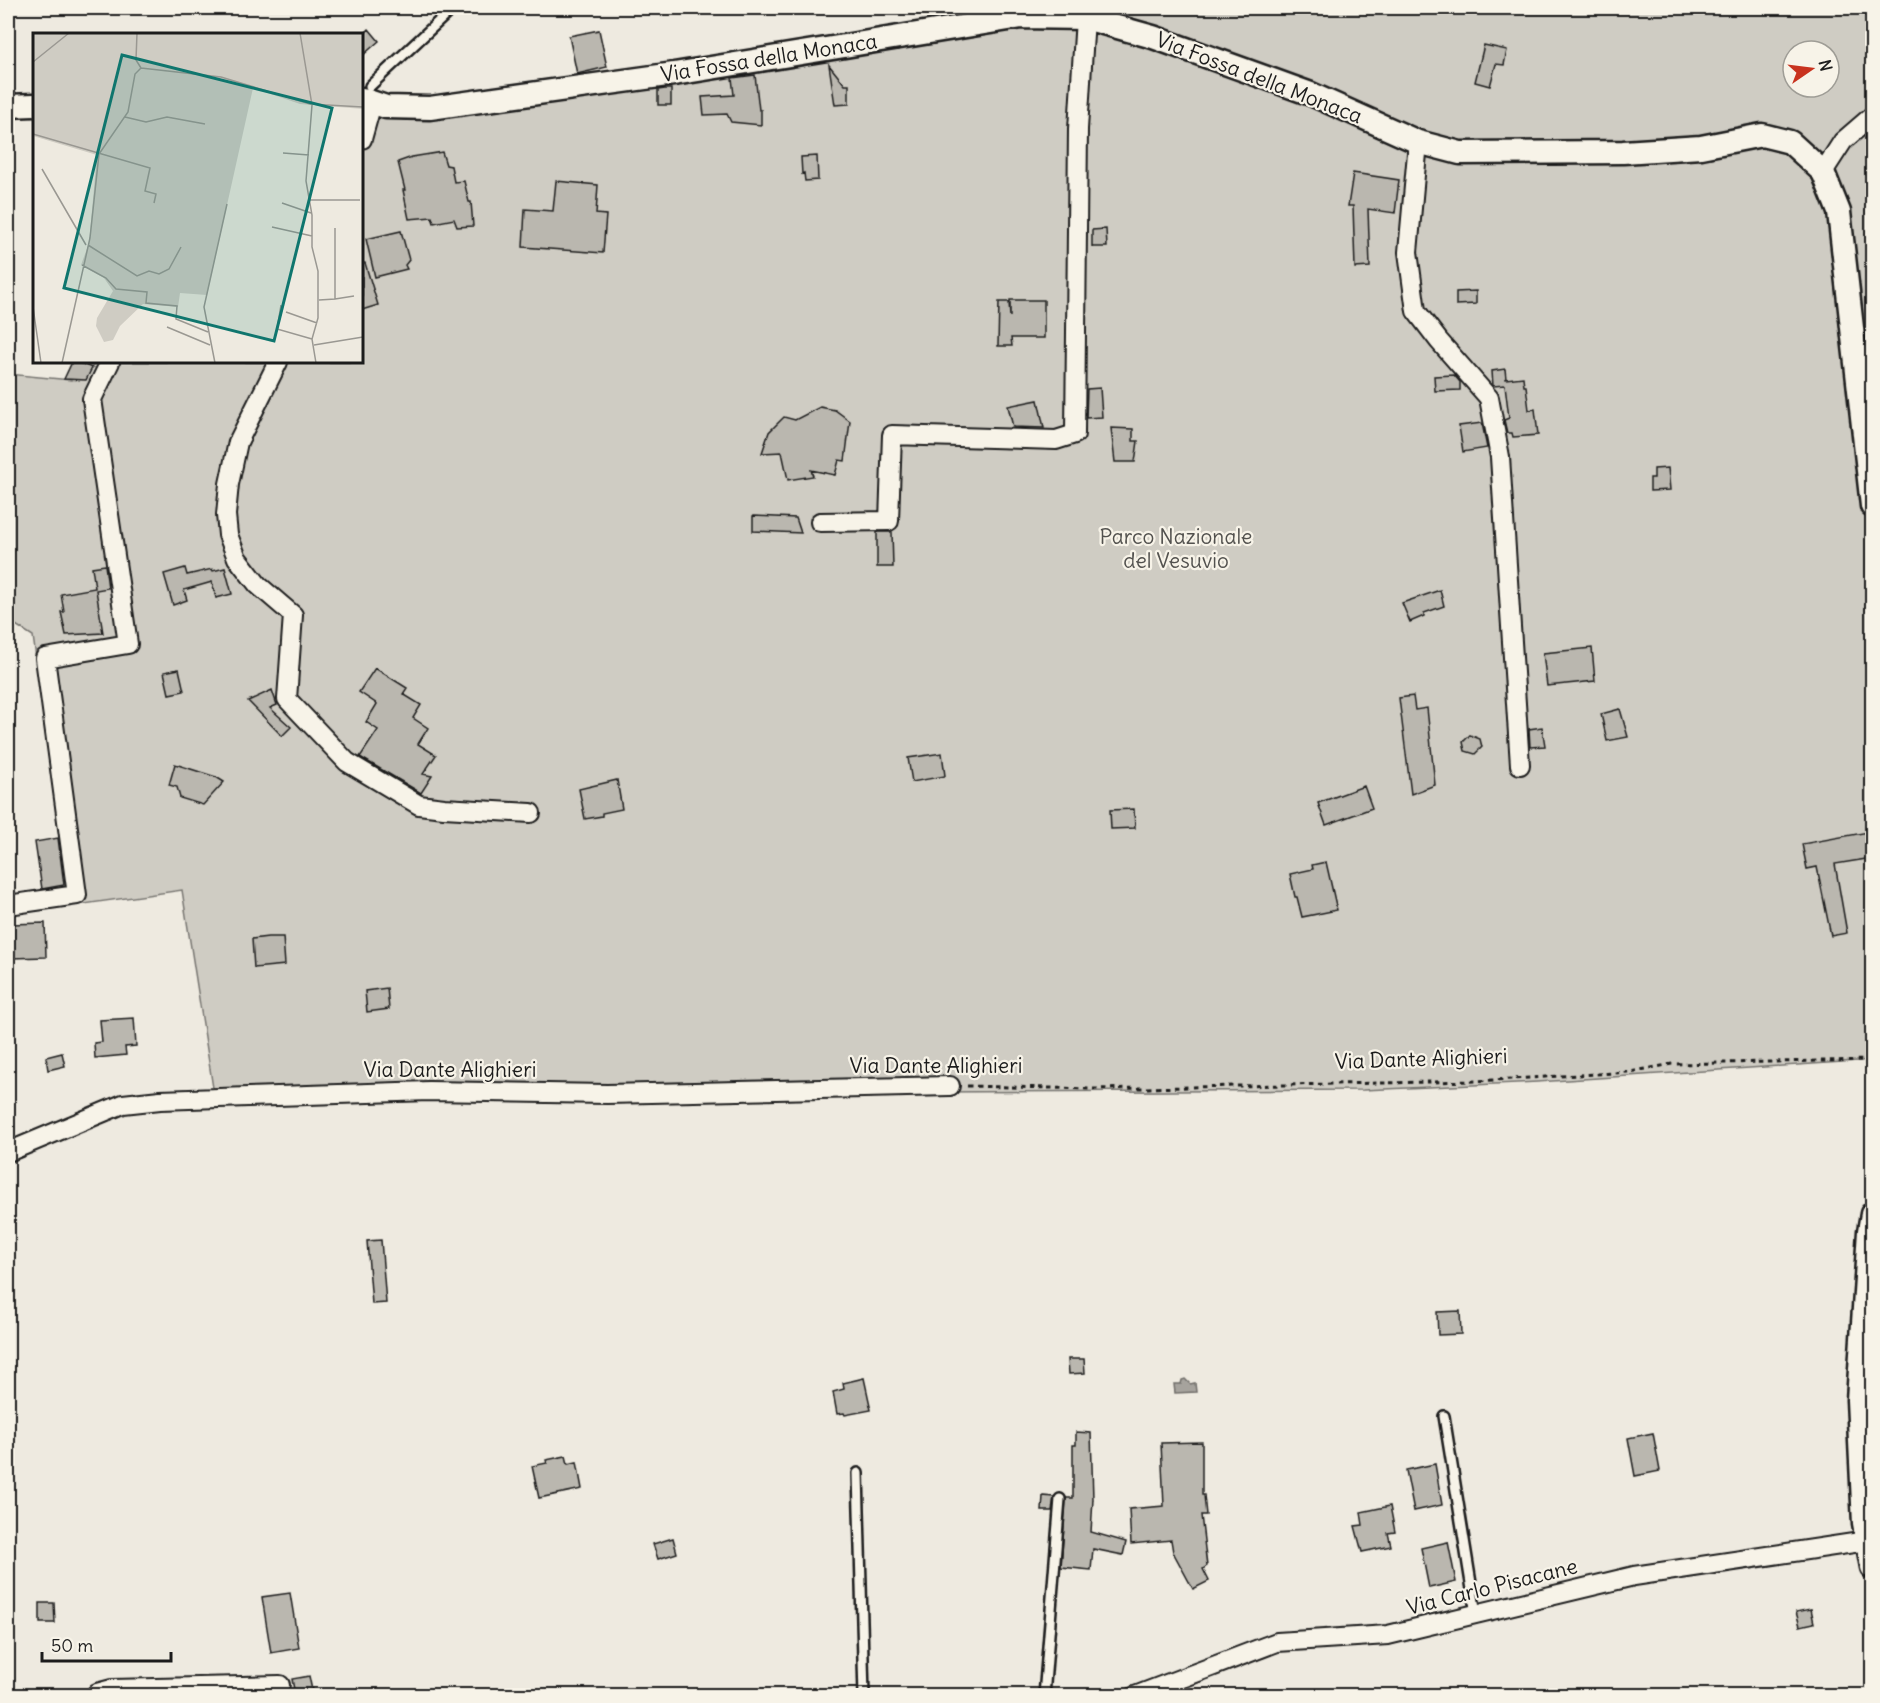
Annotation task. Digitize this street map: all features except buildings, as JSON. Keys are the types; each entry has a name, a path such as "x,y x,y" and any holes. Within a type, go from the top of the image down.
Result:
{"street":[{"name":"Via Fossa della Monaca","path":"366,94 386,107 430,108 674,74 1021,17 1086,13 1311,94 1418,142 1460,153 1623,152 1701,147 1762,135 1790,142 1823,172"},
{"path":"820,522 889,521 892,435 1056,440 1075,434 1078,129 1086,13"},
{"path":"363,128 366,94"},
{"path":"8,106 33,105"},
{"path":"1872,116 1843,141 1823,172 1839,212 1872,506"},
{"path":"1418,142 1408,252 1416,311 1489,398 1500,457 1520,765"},
{"path":"8,904 77,895 45,658 128,644 92,399 110,363"},
{"path":"278,363 238,442 225,515 228,535 237,558 258,585 293,615 287,699 347,762 419,805 531,813"},
{"name":"Via Dante Alighieri","path":"8,1152 123,1104 160,1100 429,1091 607,1094 950,1086"},
{"path":"1872,1214 1858,1400 1864,1524 1870,1540 1872,1567"},
{"name":"Via Carlo Pisacane","path":"1135,1695 1277,1642 1388,1635 1634,1576 1870,1540"},
{"path":"95,1695 112,1689 280,1685"}],"lane":[{"path":"366,94 453,8"},
{"path":"1444,1416 1476,1614"},
{"path":"858,1473 864,1695"},
{"path":"1044,1695 1060,1499"}],"path":[{"name":"Via Dante Alighieri","path":"950,1086 1093,1089 1477,1082 1630,1072 1672,1064 1872,1060"}],"green space":[{"name":"Parco Nazionale del Vesuvio","path":"1056,8 1872,8 1872,1060 1537,1082 1363,1090 935,1092 319,1102 216,1107 182,890 70,906 33,636 8,620 8,374 71,380 95,363 363,363 363,93 393,104"}],"shaded area":[{"path":"1185,1379 1190,1384 1195,1383 1196,1392 1175,1393 1174,1384 1181,1384"}]}
